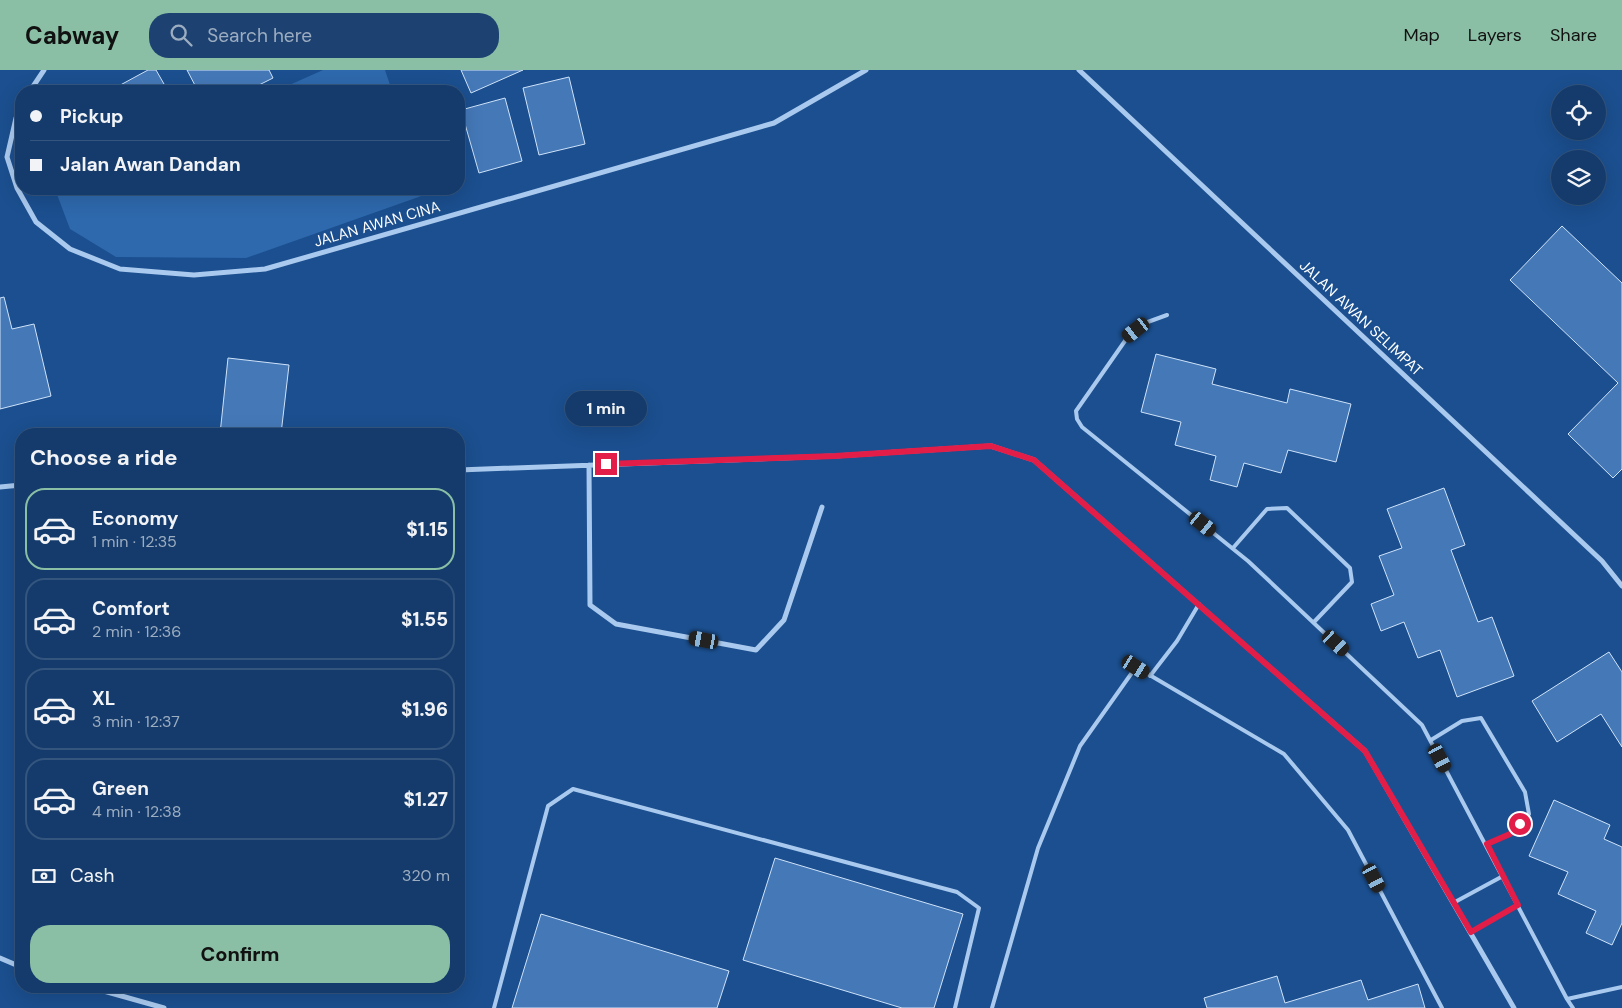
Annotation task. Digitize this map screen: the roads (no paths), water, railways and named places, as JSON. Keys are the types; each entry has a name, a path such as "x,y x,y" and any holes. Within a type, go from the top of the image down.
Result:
{"street":[{"path":"34,85 44,70"},
{"name":"JALAN AWAN CINA","path":"21,195 36,222 70,249 120,269 194,275 266,269 774,123 866,70"},
{"name":"JALAN AWAN SELIMPAT","path":"1080,70 1602,562 1622,586"},
{"name":"JALAN AWAN CINA","path":"15,122 7,157 15,182"},
{"path":"465,470 835,456 991,446 1034,460 1365,751 1455,902 1514,1008"},
{"path":"589,465 590,605 616,624 756,650 784,620 822,507"},
{"path":"0,487 15,486"},
{"path":"0,958 15,964"},
{"path":"111,993 164,1008"}],"lane":[{"path":"1167,315 1145,323 1127,338 1076,411 1076,420 1233,548 1422,725 1487,844 1572,1008"},
{"path":"1233,548 1267,510 1287,508 1350,568 1352,582 1314,622"},
{"path":"1150,676 1177,641 1199,604"},
{"path":"992,1008 1038,848 1080,746 1136,667 1284,754 1348,830 1442,1008"},
{"path":"1431,740 1462,722 1481,718 1525,792 1529,814 1510,834 1487,844"},
{"path":"494,1008 548,806 573,789 957,892 979,908 955,1008"},
{"path":"1455,902 1503,876"},
{"path":"1471,932 1518,905"},
{"path":"1567,999 1622,987"}]}
